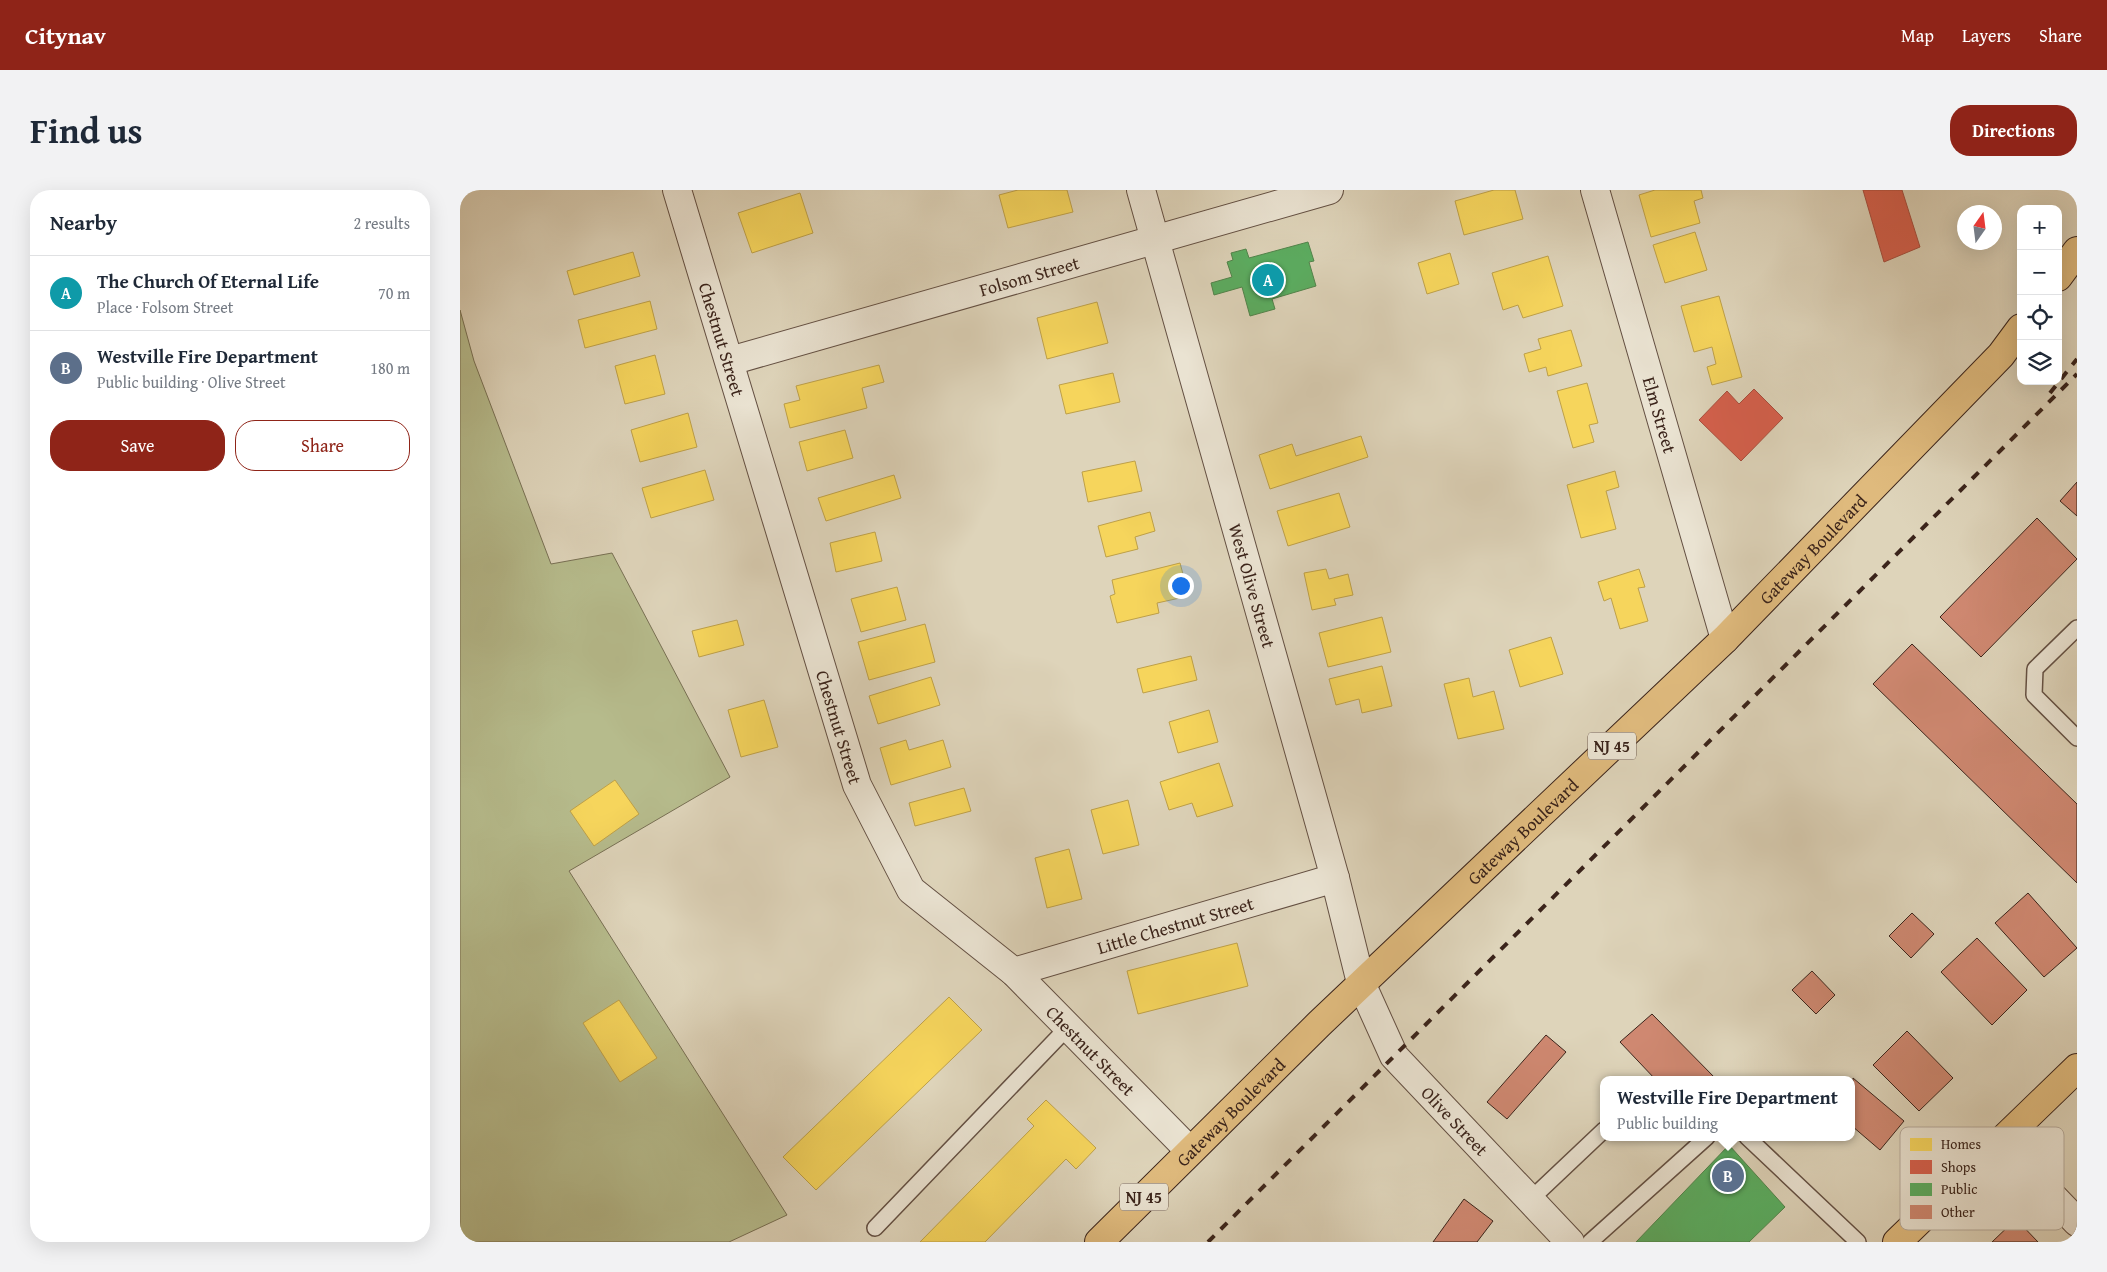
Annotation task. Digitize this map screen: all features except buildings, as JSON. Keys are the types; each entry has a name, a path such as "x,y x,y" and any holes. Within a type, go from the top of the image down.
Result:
{"main road":[{"path":"2062,272 2077,251"},
{"name":"Gateway Boulevard","path":"1099,1242 1361,983 1725,639 2001,355 2017,333"},
{"path":"2016,1127 2077,1068"},
{"path":"1897,1242 1909,1230"}],"street":[{"name":"Chestnut Street","path":"677,190 858,785 911,890 1014,972 1190,1151"},
{"name":"West Olive Street","path":"1141,190 1335,878 1361,983"},
{"name":"Folsom Street","path":"730,362 1329,190"},
{"name":"Elm Street","path":"1595,190 1725,639"},
{"name":"Little Chestnut Street","path":"1014,972 1335,878"},
{"name":"Olive Street","path":"1361,983 1394,1056 1570,1242"},
{"path":"2064,1208 2077,1222"}],"lane":[{"path":"2077,628 2035,669 2034,695 2077,738"},
{"path":"875,1228 1068,1027"},
{"path":"1530,1200 1600,1134"},
{"path":"1590,1242 1703,1141"},
{"path":"1751,1141 1858,1242"}],"green space":[{"path":"460,310 474,361 551,564 612,553 730,777 569,871 787,1215 729,1242 460,1242"}],"railway":[{"path":"2050,393 2077,359"},
{"path":"1208,1242 2077,374"}],"place":[{"name":"The Church Of Eternal Life","path":"1268,280"},
{"name":"Westville Fire Department","path":"1728,1176"}]}
